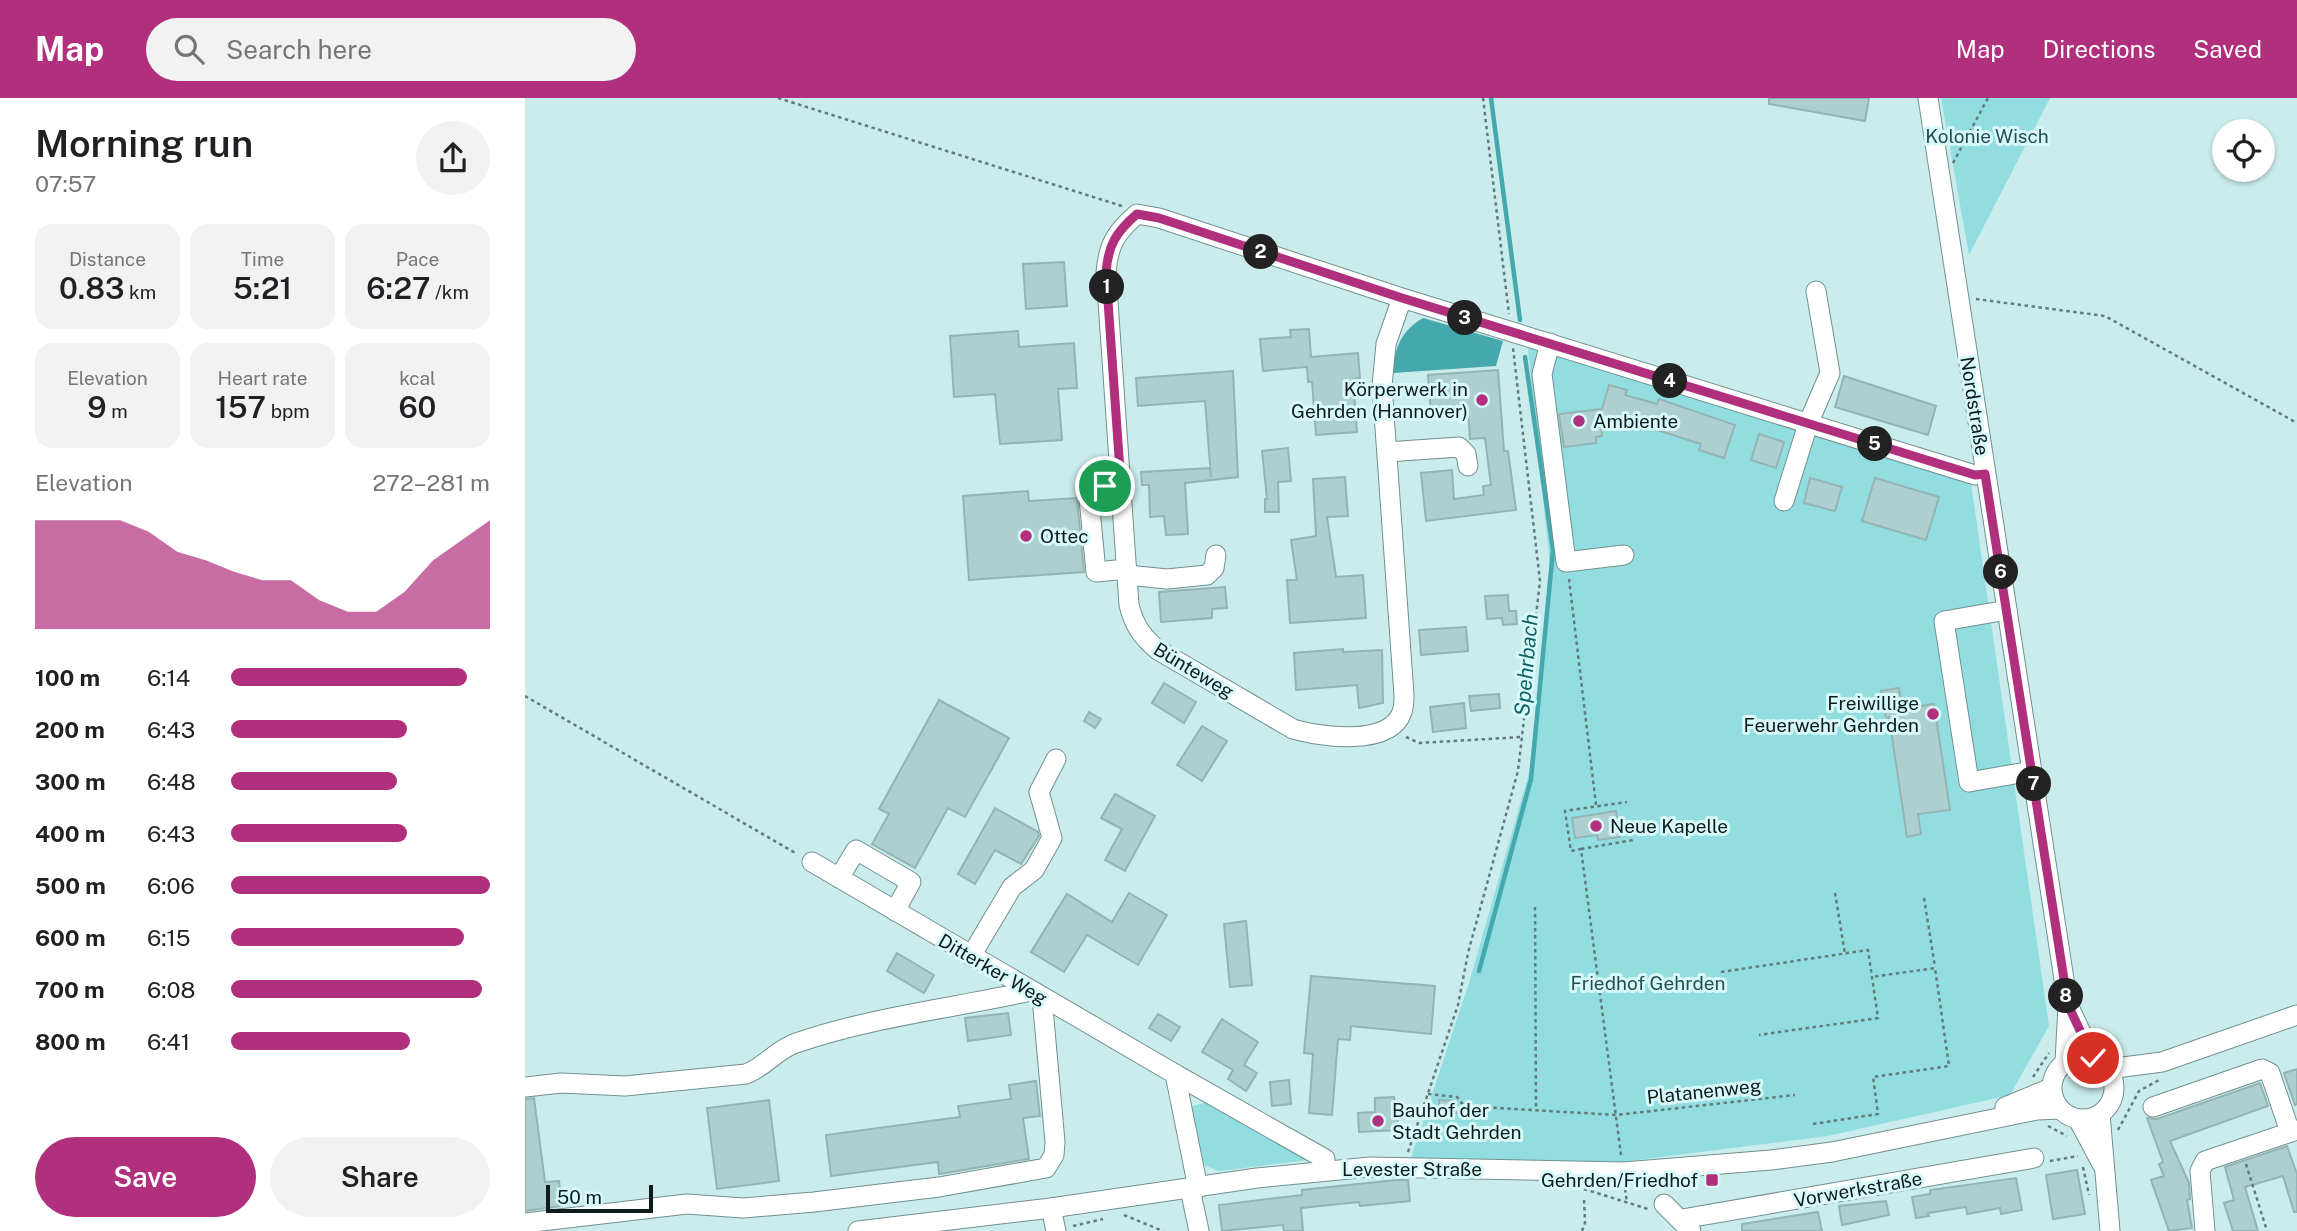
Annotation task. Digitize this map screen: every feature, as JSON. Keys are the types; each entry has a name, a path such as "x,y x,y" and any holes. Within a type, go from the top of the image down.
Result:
{"street":[{"name":"Nordstraße","path":"1928,98 2068,1005 2066,1062"},
{"path":"1137,214 1159,218 1402,298 1808,424 1975,475 1985,474"},
{"name":"Bünteweg","path":"1137,214 1117,230 1108,251 1106,273 1127,572 1132,614 1143,638 1158,650 1293,729 1318,737 1346,737 1377,733 1393,725"},
{"path":"1784,501 1808,424 1830,373 1816,291"},
{"path":"1393,725 1402,713 1404,695 1382,364 1402,298"},
{"path":"1550,343 1542,374 1566,562 1624,555"},
{"path":"1387,452 1459,447 1466,454 1468,466"},
{"path":"1121,485 1088,488 1095,572 1127,572 1167,579 1207,575 1214,568 1216,555"},
{"path":"2007,610 1944,621 1969,782 2032,771"},
{"path":"971,956 1012,887 1034,870 1052,838 1039,792 1056,759"},
{"path":"839,878 856,850 911,882 895,911"},
{"name":"Ditterker Weg","path":"812,862 1036,994 1325,1158 1326,1170"},
{"path":"525,1087 561,1083 625,1086 747,1074 762,1068 793,1044 867,1023 1036,994 1055,1142 1054,1156 1046,1168 939,1187 743,1208 687,1204 525,1223"},
{"name":"Nordstraße","path":"2068,1005 2101,1064"},
{"path":"2078,1119 2101,1114 2109,1105 2114,1091 2162,1062 2297,1015"},
{"path":"2105,1171 2078,1119 2060,1110 2051,1088 2053,1077 2066,1062 2084,1056 2101,1064 2162,1062"},
{"path":"2101,1064 2114,1091"},
{"path":"2153,1107 2262,1069 2270,1073 2294,1131 2204,1161 2200,1171 2205,1231"},
{"path":"1175,1074 1199,1231"},
{"name":"Levester Straße","path":"1965,1123 2051,1088"},
{"name":"Levester Straße","path":"858,1231 1051,1208 1326,1170 1403,1167 1624,1172 1698,1167 1832,1152 1965,1123 2037,1110 2060,1110"},
{"path":"2101,1114 2110,1231"},
{"name":"Vorwerkstraße","path":"1656,1207 1687,1225 2034,1158"},
{"path":"1051,1208 1056,1231"}],"path":[{"path":"778,98 1121,205 1137,214"},
{"path":"1403,1167 1461,996 1468,953 1518,771 1540,581 1483,98"},
{"path":"1939,166 1956,160 1988,98"},
{"path":"1959,301 1976,299 2105,316 2297,423"},
{"path":"1566,562 1596,806"},
{"path":"525,696 812,862"},
{"path":"1393,725 1407,738 1419,743 1521,737"},
{"path":"1627,802 1566,810 1571,851 1633,840"},
{"path":"1581,849 1622,1162"},
{"path":"1835,893 1845,954"},
{"path":"1813,1124 1878,1114 1873,1077 1949,1066 1924,898"},
{"path":"1535,907 1536,1110"},
{"path":"1721,972 1868,950 1878,1018 1759,1035"},
{"path":"1872,977 1935,968"},
{"name":"Platanenweg","path":"1428,1094 1457,1097 1464,1106 1616,1115 1795,1095"},
{"path":"2241,1148 2267,1231"},
{"path":"2034,1158 2044,1162 2081,1156"},
{"path":"1581,1188 1656,1207"},
{"path":"1582,1231 1585,1223 1584,1198"},
{"path":"1120,1213 1163,1231"}],"green space":[{"name":"Kolonie Wisch","path":"1941,98 2050,98 1969,255"},
{"name":"Friedhof Gehrden","path":"1527,340 1971,483 2049,1026 2010,1095 1828,1136 1622,1162 1411,1158 1469,983 1529,773 1551,576"},
{"path":"1207,1102 1308,1160 1219,1171 1204,1165 1190,1107"}],"shaded area":[{"path":"1423,318 1503,341 1496,366 1393,373 1400,341 1415,323"}],"building":[{"path":"1769,98 1869,98 1865,121 1769,104"},
{"path":"1064,262 1067,306 1026,309 1023,264"},
{"path":"1309,329 1311,357 1358,353 1360,378 1353,379 1357,432 1316,435 1312,382 1308,382 1307,367 1263,371 1260,339 1291,337 1290,330"},
{"path":"1018,331 1019,347 1074,343 1077,388 1058,389 1062,440 1000,444 995,394 954,397 950,336"},
{"path":"1498,370 1504,451 1508,451 1516,510 1426,521 1421,473 1452,470 1454,499 1484,495 1483,486 1491,485 1485,438 1470,439 1468,410 1431,412 1428,375"},
{"path":"1233,371 1238,477 1185,483 1188,534 1166,535 1164,516 1150,517 1149,485 1142,485 1141,472 1210,468 1211,477 1205,401 1138,406 1136,378"},
{"path":"1844,376 1936,406 1928,435 1835,407"},
{"path":"1609,385 1627,390 1625,395 1657,404 1659,399 1735,425 1724,458 1699,450 1701,444 1641,425 1640,429 1600,417 1602,436 1596,437 1596,443 1564,447 1559,414 1602,409"},
{"path":"1759,434 1784,442 1776,468 1751,460"},
{"path":"1288,448 1291,481 1278,482 1279,512 1265,512 1267,499 1262,451"},
{"path":"1345,477 1348,516 1327,517 1336,577 1363,575 1366,618 1290,623 1287,580 1297,580 1291,540 1316,536 1313,479"},
{"path":"1810,478 1842,487 1835,511 1804,503"},
{"path":"1875,478 1939,497 1926,540 1862,521"},
{"name":"Ottec","path":"1028,491 1029,501 1077,498 1084,572 969,580 963,496"},
{"path":"1225,587 1227,608 1212,609 1212,618 1161,622 1159,592"},
{"path":"1508,595 1509,611 1516,611 1517,624 1503,625 1502,618 1487,619 1485,596"},
{"path":"1466,627 1468,651 1421,655 1419,630"},
{"path":"1343,649 1343,652 1382,650 1383,703 1359,708 1357,685 1296,690 1294,653"},
{"path":"1164,683 1196,702 1184,723 1152,703"},
{"name":"Freiwillige Feuerwehr Gehrden","path":"1899,688 1902,709 1934,704 1950,810 1918,814 1921,834 1907,837 1889,717 1886,718 1881,691"},
{"path":"1499,694 1500,708 1471,711 1469,696"},
{"path":"939,700 1009,738 965,817 948,808 915,868 872,844 889,814 879,809"},
{"path":"1464,703 1466,728 1433,732 1430,707"},
{"path":"1089,712 1101,719 1095,728 1084,721"},
{"path":"1202,726 1227,741 1202,781 1177,765"},
{"path":"1115,794 1155,816 1125,871 1105,860 1122,829 1101,818"},
{"path":"995,808 1038,832 1039,836 1021,864 995,850 975,884 958,874"},
{"name":"Neue Kapelle","path":"1616,811 1620,837 1598,840 1597,835 1575,838 1572,818"},
{"path":"1129,893 1167,915 1138,965 1087,935 1064,972 1031,952 1067,894 1112,922"},
{"path":"1246,921 1252,985 1230,987 1224,924"},
{"path":"897,953 934,975 924,993 887,971"},
{"path":"1311,976 1435,986 1431,1034 1351,1026 1350,1040 1338,1039 1332,1115 1309,1113 1313,1054 1304,1053"},
{"path":"1008,1013 1011,1035 968,1041 965,1018"},
{"path":"1158,1014 1180,1027 1171,1041 1149,1028"},
{"path":"1222,1019 1258,1042 1244,1065 1257,1073 1246,1091 1228,1079 1233,1070 1202,1052"},
{"path":"2297,1069 2297,1104 2295,1105 2284,1073"},
{"path":"1289,1080 1291,1104 1272,1106 1270,1082"},
{"path":"1036,1081 1040,1116 1023,1118 1029,1159 939,1174 938,1162 831,1176 826,1135 960,1117 958,1106 1011,1099 1009,1085"},
{"path":"2260,1083 2268,1106 2170,1141 2189,1183 2190,1199 2187,1200 2192,1228 2169,1231 2151,1180 2164,1176 2159,1164 2163,1162 2147,1118 2157,1119"},
{"name":"Bauhof der Stadt Gehrden","path":"1394,1097 1399,1130 1359,1132 1358,1113 1375,1112 1375,1098"},
{"path":"534,1098 545,1182 559,1181 562,1206 525,1211 525,1099"},
{"path":"769,1100 779,1181 717,1189 707,1108"},
{"path":"1439,1100 1457,1101 1457,1113 1439,1113"},
{"path":"2287,1146 2297,1174 2297,1212 2294,1212 2283,1176 2245,1187 2258,1231 2233,1231 2224,1203 2234,1200 2225,1167"},
{"path":"2077,1170 2085,1214 2053,1219 2046,1175"},
{"path":"2016,1178 2022,1210 2001,1214 2000,1208 1967,1214 1966,1207 1928,1213 1929,1216 1916,1218 1912,1197 1930,1194 1930,1190"},
{"path":"1408,1180 1410,1201 1360,1206 1359,1202 1301,1208 1303,1231 1284,1231 1283,1225 1222,1231 1219,1205 1302,1195 1302,1190"},
{"path":"1886,1201 1889,1215 1842,1225 1839,1206"},
{"path":"1818,1212 1822,1231 1742,1231 1742,1224"}],"waterway":[{"name":"Spehrbach","path":"1491,98 1520,320"},
{"name":"Spehrbach","path":"1479,971 1531,779 1553,550 1525,357"}],"place":[{"name":"Körperwerk in Gehrden (Hannover)","path":"1482,400"},
{"name":"Ambiente","path":"1579,421"},
{"name":"Ottec","path":"1026,536"},
{"name":"Freiwillige Feuerwehr Gehrden","path":"1933,714"},
{"name":"Neue Kapelle","path":"1596,826"},
{"name":"Bauhof der Stadt Gehrden","path":"1378,1121"},
{"name":"Gehrden/Friedhof","path":"1712,1180"}],"route":[{"path":"1105,486 1121,485 1106,273 1108,251 1117,230 1137,214 1147,214 1402,298 1975,475 1985,474 2068,1005 2093,1058"}]}
